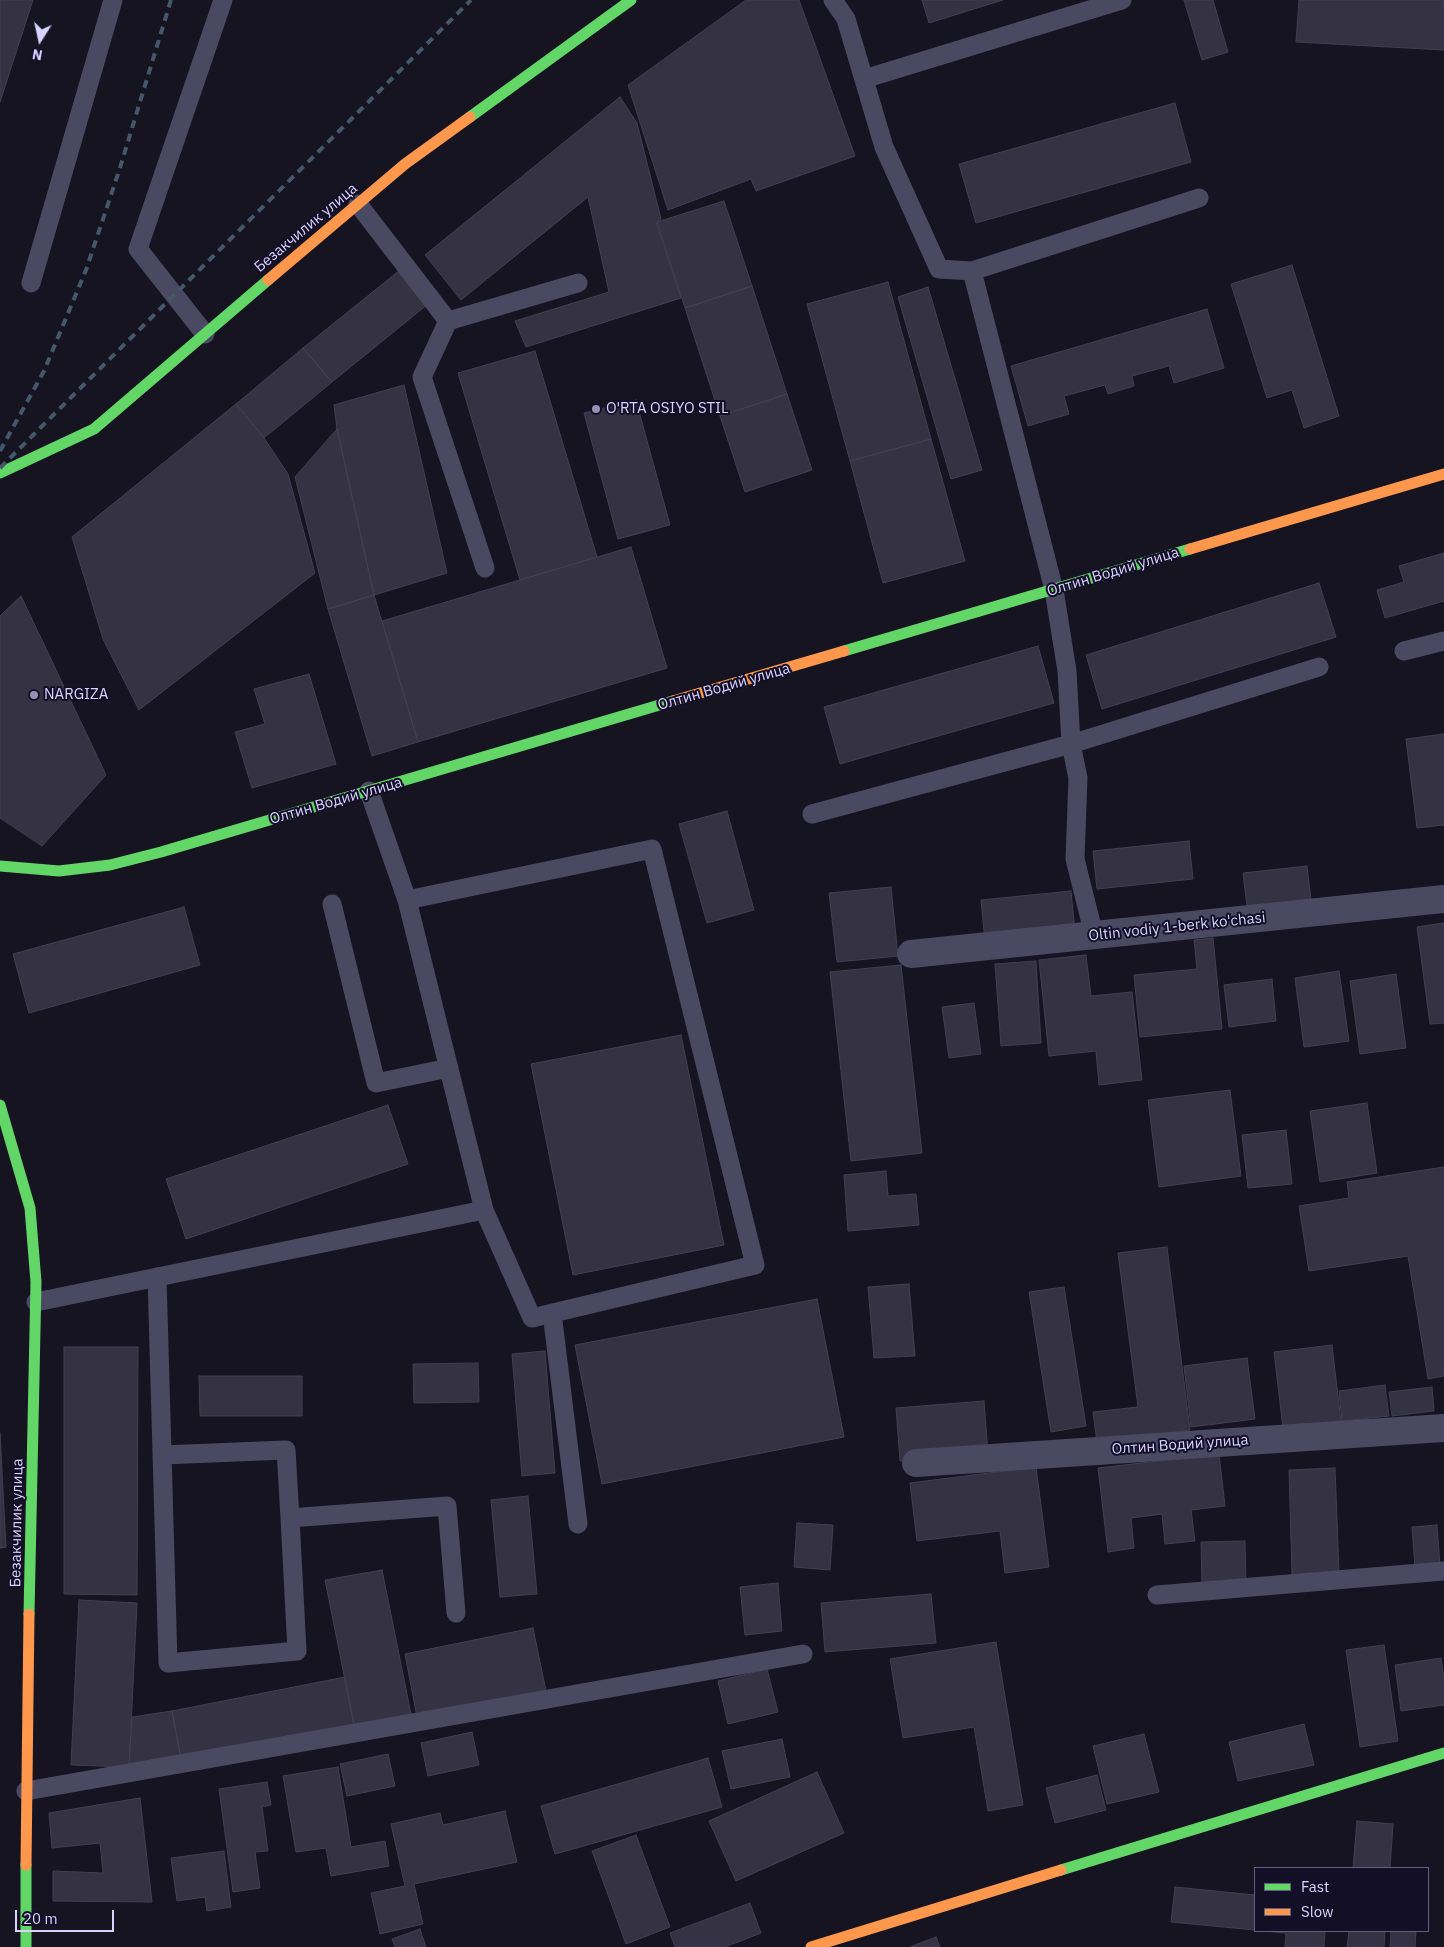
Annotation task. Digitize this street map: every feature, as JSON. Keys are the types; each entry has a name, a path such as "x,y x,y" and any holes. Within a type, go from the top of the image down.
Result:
{"street":[{"name":"Безакчилик улица","path":"0,473 94,429 405,164 631,0"},
{"name":"Олтин Водий улица","path":"0,866 59,871 110,865 161,852 1444,474"},
{"name":"Oltin vodiy 1-berk ko'chasi","path":"911,954 1444,899"},
{"name":"Безакчилик улица","path":"0,1105 30,1208 36,1282 26,1791 26,1947"},
{"name":"Олтин Водий улица","path":"916,1462 1444,1428"},
{"path":"811,1947 1444,1753"}],"lane":[{"path":"31,283 112,0"},
{"path":"205,334 138,249 224,0"},
{"path":"833,0 846,19 884,147 939,269 972,271 1199,198"},
{"path":"864,79 1122,0"},
{"path":"358,204 448,321"},
{"path":"972,271 1054,590 1067,671 1071,744 1078,778 1075,860 1094,936"},
{"path":"485,568 422,377 448,321 578,283"},
{"path":"1404,652 1444,641"},
{"path":"812,814 1071,744 1319,667"},
{"path":"369,791 407,900 484,1210 532,1318 755,1265 652,849 407,900"},
{"path":"332,904 376,1083 449,1068"},
{"path":"36,1302 484,1210"},
{"path":"157,1277 162,1455 168,1663 297,1651 286,1450 162,1455"},
{"path":"552,1313 578,1524"},
{"path":"290,1518 447,1506 456,1613"},
{"path":"1157,1595 1444,1570"},
{"path":"26,1791 803,1654"}],"building":[{"path":"0,0 33,0 0,102"},
{"path":"746,0 799,0 855,156 756,191 751,179 668,210 628,85"},
{"path":"922,0 1003,0 929,23"},
{"path":"1184,0 1213,0 1228,52 1202,60"},
{"path":"1299,0 1444,0 1444,50 1296,42"},
{"path":"620,97 637,123 661,219 656,222 681,298 526,347 515,321 609,292 588,197 461,300 425,255"},
{"path":"1175,103 1191,162 976,223 959,164"},
{"path":"724,201 752,286 685,308 657,222"},
{"path":"1292,265 1339,416 1304,428 1292,390 1267,398 1231,284"},
{"path":"400,270 428,304 332,382 303,348"},
{"path":"888,282 931,439 850,461 807,304"},
{"path":"752,286 787,394 720,416 685,308"},
{"path":"928,287 982,470 951,479 898,297"},
{"path":"1207,309 1224,368 1174,383 1169,366 1132,376 1134,386 1108,394 1105,385 1064,396 1069,414 1028,426 1011,366"},
{"path":"303,348 332,382 264,438 236,404"},
{"path":"535,351 597,557 520,580 458,373"},
{"path":"404,385 447,573 374,595 337,429 334,405"},
{"path":"787,394 812,470 745,492 720,416"},
{"path":"636,400 670,525 618,539 584,413"},
{"path":"236,404 264,438 288,474 315,573 139,710 103,639 72,537"},
{"path":"337,429 374,595 328,609 295,477"},
{"path":"931,439 965,561 883,583 850,461"},
{"path":"631,547 667,668 418,742 382,621"},
{"path":"1444,553 1444,601 1385,618 1377,590 1404,582 1399,566"},
{"path":"1319,583 1336,637 1102,709 1086,655"},
{"path":"374,595 418,742 372,756 328,609"},
{"name":"NARGIZA","path":"21,596 106,775 42,846 0,818 0,616"},
{"path":"1038,646 1054,703 840,764 824,707"},
{"path":"309,674 336,764 252,788 235,732 265,724 254,689"},
{"path":"1444,734 1444,825 1417,828 1406,739"},
{"path":"727,811 754,910 707,923 679,824"},
{"path":"1189,841 1193,879 1097,889 1093,851"},
{"path":"1307,866 1312,907 1248,915 1243,873"},
{"path":"891,887 898,956 837,962 829,893"},
{"path":"1071,891 1075,932 985,941 981,900"},
{"path":"184,907 200,965 29,1013 13,954"},
{"path":"1444,923 1444,1023 1430,1024 1417,927"},
{"path":"1213,938 1222,1029 1140,1037 1134,975 1197,969 1194,940"},
{"path":"1086,955 1091,996 1132,992 1142,1080 1099,1085 1096,1051 1049,1056 1039,960"},
{"path":"1036,961 1041,1043 1001,1046 995,964"},
{"path":"901,965 922,1153 851,1161 830,972"},
{"path":"1339,971 1349,1041 1304,1047 1295,978"},
{"path":"1396,974 1406,1048 1360,1054 1350,981"},
{"path":"1272,979 1276,1021 1229,1027 1224,985"},
{"path":"974,1003 981,1054 949,1058 942,1007"},
{"path":"681,1035 724,1245 573,1275 531,1064"},
{"path":"1230,1090 1241,1176 1159,1187 1148,1100"},
{"path":"1367,1103 1377,1173 1320,1182 1310,1111"},
{"path":"388,1105 408,1164 186,1239 166,1179"},
{"path":"1286,1130 1292,1184 1248,1188 1242,1135"},
{"path":"1444,1167 1444,1376 1428,1379 1408,1256 1309,1271 1299,1206 1349,1198 1347,1182"},
{"path":"886,1171 888,1196 916,1194 919,1225 848,1231 844,1175"},
{"path":"1167,1247 1190,1430 1097,1442 1093,1412 1138,1407 1118,1253"},
{"path":"909,1284 915,1356 874,1358 868,1287"},
{"path":"1064,1287 1086,1426 1051,1432 1029,1292"},
{"path":"817,1299 844,1437 602,1484 575,1345"},
{"path":"1332,1345 1341,1422 1283,1428 1274,1352"},
{"path":"64,1347 138,1347 137,1595 64,1594"},
{"path":"545,1351 555,1473 522,1476 512,1354"},
{"path":"1247,1358 1255,1419 1191,1427 1184,1366"},
{"path":"478,1363 479,1402 414,1403 413,1364"},
{"path":"199,1376 302,1376 302,1416 200,1416"},
{"path":"1385,1385 1389,1416 1342,1421 1339,1391"},
{"path":"1432,1387 1434,1411 1392,1416 1389,1392"},
{"path":"984,1401 988,1454 900,1461 896,1408"},
{"path":"0,1433 6,1547 0,1548"},
{"path":"1219,1454 1225,1506 1191,1510 1195,1541 1165,1544 1162,1514 1131,1518 1134,1548 1108,1552 1098,1468"},
{"path":"1036,1467 1049,1567 1005,1573 1000,1531 917,1541 910,1483"},
{"path":"1335,1468 1339,1573 1292,1575 1289,1470"},
{"path":"528,1496 537,1594 500,1597 491,1500"},
{"path":"797,1523 833,1525 830,1570 794,1567"},
{"path":"1437,1525 1440,1567 1415,1568 1412,1527"},
{"path":"1245,1541 1246,1582 1202,1583 1201,1542"},
{"path":"382,1570 411,1714 354,1725 325,1580"},
{"path":"778,1583 782,1631 745,1635 740,1587"},
{"path":"931,1594 936,1643 825,1652 821,1603"},
{"path":"79,1600 137,1603 129,1767 71,1765"},
{"path":"533,1628 546,1691 417,1717 405,1654"},
{"path":"996,1642 1023,1805 988,1811 974,1727 903,1738 890,1659"},
{"path":"1384,1645 1398,1741 1360,1747 1346,1650"},
{"path":"1441,1658 1444,1680 1444,1705 1401,1711 1395,1665"},
{"path":"767,1669 778,1712 728,1724 718,1681"},
{"path":"345,1677 354,1725 181,1759 172,1711"},
{"path":"172,1711 181,1759 129,1767 132,1717"},
{"path":"1304,1724 1314,1765 1238,1781 1229,1742"},
{"path":"472,1732 479,1765 428,1776 421,1743"},
{"path":"1144,1734 1159,1792 1107,1804 1093,1746"},
{"path":"782,1739 790,1777 731,1789 722,1751"},
{"path":"388,1754 395,1786 347,1796 340,1764"},
{"path":"708,1758 722,1807 555,1854 541,1806"},
{"path":"338,1767 351,1847 385,1841 389,1866 331,1876 326,1848 296,1852 283,1776"},
{"path":"817,1772 844,1833 736,1881 709,1821"},
{"path":"1097,1775 1106,1810 1055,1823 1046,1788"},
{"path":"267,1782 271,1805 262,1807 268,1851 255,1852 260,1888 233,1892 219,1789"},
{"path":"140,1798 152,1902 53,1901 53,1871 103,1873 100,1843 52,1848 49,1813"},
{"path":"505,1811 517,1862 414,1884 423,1924 380,1934 371,1893 405,1886 391,1824 440,1813 443,1825"},
{"path":"1357,1821 1393,1824 1390,1867 1353,1867"},
{"path":"636,1835 670,1927 626,1944 592,1851"},
{"path":"224,1851 231,1907 207,1911 205,1897 177,1901 171,1858"},
{"path":"1175,1887 1254,1895 1254,1930 1171,1922"},
{"path":"750,1903 761,1933 725,1947 675,1947 670,1933"},
{"path":"420,1929 426,1947 395,1947 392,1939"},
{"path":"1274,1932 1325,1932 1324,1947 1285,1947 1286,1933"},
{"path":"1349,1932 1385,1932 1384,1947 1347,1947"},
{"path":"1391,1932 1416,1932 1415,1947 1390,1947"},
{"path":"936,1937 940,1947 910,1947"}],"railway":[{"path":"0,451 44,371 86,270 119,171 171,0"},
{"path":"0,468 471,0"}],"traffic: fast":[{"path":"470,117 631,0"},
{"path":"0,473 94,429 268,280"},
{"path":"844,651 1190,549"},
{"path":"0,866 59,871 110,865 161,852 673,701"},
{"path":"0,1105 30,1208 36,1282 29,1614"},
{"path":"1061,1870 1444,1753"},
{"path":"26,1865 26,1947"}],"traffic: slow":[{"path":"268,280 405,164 470,117"},
{"path":"1190,549 1444,474"},
{"path":"673,701 844,651"},
{"path":"26,1865 29,1614"},
{"path":"811,1947 1061,1870"}],"place":[{"name":"O'RTA OSIYO STIL","path":"596,409"},
{"name":"NARGIZA","path":"34,695"}]}
